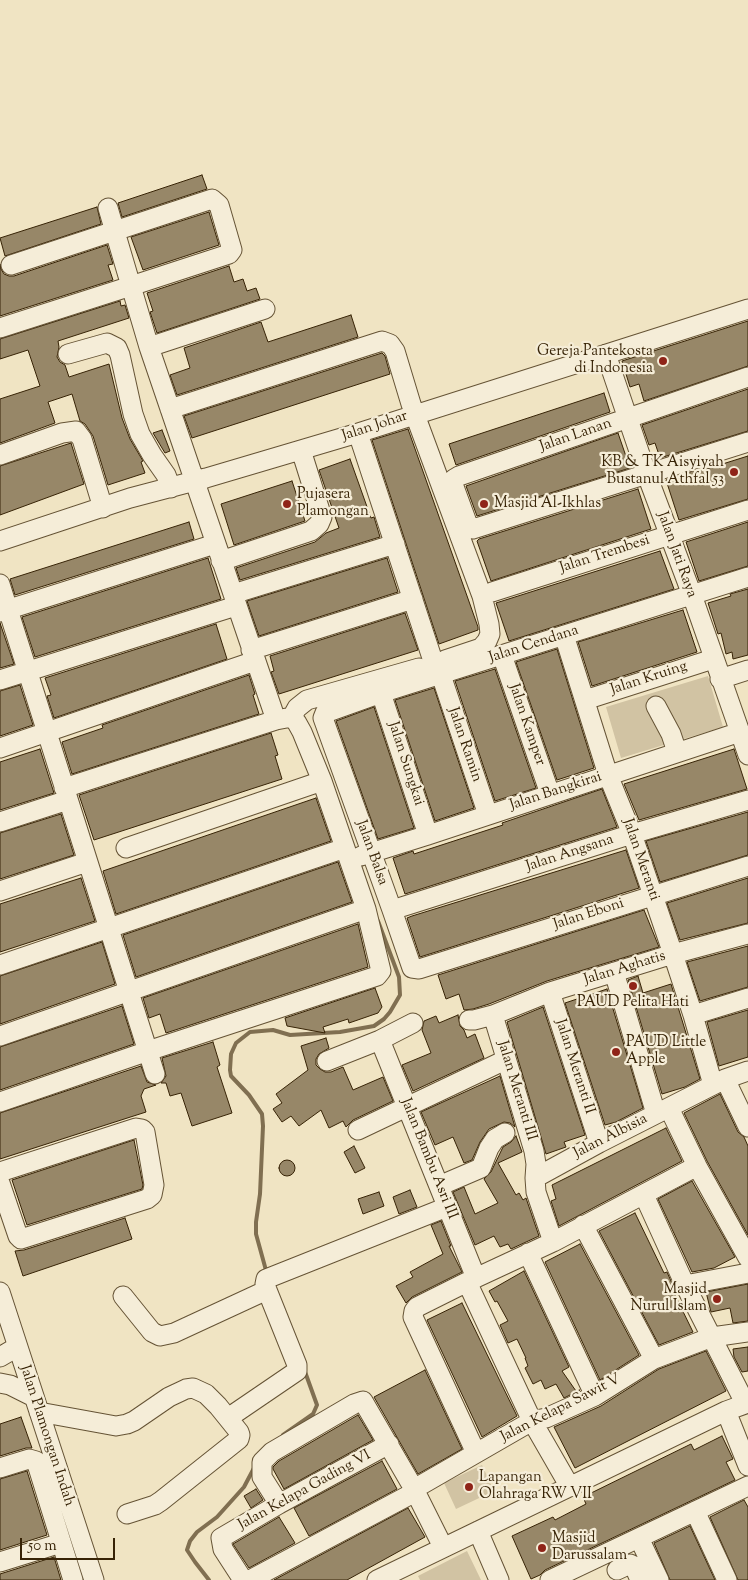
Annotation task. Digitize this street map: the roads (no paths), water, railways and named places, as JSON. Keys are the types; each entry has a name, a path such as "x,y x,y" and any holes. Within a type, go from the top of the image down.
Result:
{"street":[{"path":"0,328 229,254 232,250 219,205 212,199 11,265"},
{"path":"0,1102 149,1050 379,975 381,971 366,909 357,854 322,781 302,732 297,723 284,719 253,655 149,347 108,208"},
{"name":"Jalan Johar","path":"0,541 171,488 193,476 301,450 358,433 413,409 606,354 748,308"},
{"path":"149,347 265,309"},
{"path":"0,822 66,794 284,719 307,700 437,669 481,648 490,634 482,596 452,499 413,409 395,351 390,344 382,341 170,409"},
{"path":"68,354 107,343 117,348 133,414 140,434 166,475 171,488"},
{"name":"Jalan Jati Raya","path":"606,354 627,419 692,595 720,679 740,708 744,740"},
{"name":"Jalan Lanan","path":"647,475 473,529 470,528 452,499 454,479 458,476 748,377"},
{"path":"0,455 62,433 76,432 82,439 102,508"},
{"name":"Jalan Ramin","path":"358,433 413,600 488,815"},
{"path":"647,475 748,442"},
{"path":"4,611 218,552 311,531 319,524 322,517 301,450"},
{"name":"Jalan Trembesi","path":"492,592 748,510"},
{"path":"0,680 395,544"},
{"name":"Jalan Cendana","path":"322,718 325,714 437,669 502,655 748,577"},
{"path":"0,584 4,611 47,732 128,993 149,1050 155,1074"},
{"path":"0,748 253,655 413,600"},
{"name":"Jalan Meranti","path":"564,635 608,775 632,834 693,1015 719,1082 748,1127"},
{"name":"Jalan Kamper","path":"502,655 550,794"},
{"name":"Jalan Kruing","path":"585,700 713,658"},
{"path":"720,679 748,670"},
{"name":"Jalan Sungkai","path":"381,693 428,835"},
{"path":"656,706 671,734 677,752"},
{"name":"Jalan Balsa","path":"322,718 357,854 392,910 410,966 419,969 431,965"},
{"name":"Jalan Bangkirai","path":"0,965 108,928 357,854 428,835 677,752 744,740"},
{"path":"126,848 322,781"},
{"name":"Jalan Angsana","path":"392,910 632,834 748,800"},
{"path":"0,891 87,862"},
{"name":"Jalan Eboni","path":"431,965 748,866"},
{"path":"0,1036 366,909"},
{"name":"Jalan Aghatis","path":"469,1020 499,1014 550,992 614,972 748,934"},
{"path":"614,972 663,1111 697,1166 748,1258"},
{"name":"Jalan Meranti II","path":"550,992 599,1143"},
{"path":"693,1015 748,998"},
{"name":"Jalan Meranti III","path":"499,1014 534,1150 535,1178"},
{"path":"327,1061 380,1040 412,1023"},
{"name":"Jalan Bambu Asri III","path":"380,1040 447,1207 471,1280 532,1421 570,1487"},
{"path":"358,1130 499,1063"},
{"name":"Jalan Albisia","path":"535,1178 719,1082 748,1070"},
{"path":"0,1172 136,1128 142,1129 144,1132 154,1184 152,1195 147,1199 21,1239 4,1207 0,1183"},
{"path":"439,1186 481,1168 495,1139 505,1133"},
{"path":"476,1453 413,1317 417,1307 553,1242 697,1166"},
{"path":"535,1178 536,1192 553,1242"},
{"path":"377,1580 726,1411 747,1403 712,1337 644,1195"},
{"path":"123,1296 152,1332 160,1336 174,1333 270,1281 447,1207"},
{"path":"583,1225 654,1359"},
{"path":"528,1253 595,1396"},
{"path":"686,1284 748,1272"},
{"path":"228,1418 297,1371 297,1365 270,1281"},
{"name":"Jalan Plamongan Indah","path":"0,1292 94,1580"},
{"name":"Jalan Kelapa Sawit V","path":"250,1580 415,1490 532,1421 546,1418 595,1396 654,1359 712,1337 748,1332"},
{"path":"0,1357 17,1347"},
{"path":"0,1382 37,1405 116,1426 126,1424 169,1397 186,1389 193,1388 206,1394 239,1432 239,1439 155,1505 126,1514"},
{"path":"279,1504 262,1477 262,1462 272,1452 361,1401 365,1403 415,1490 443,1547"},
{"path":"726,1411 748,1466"},
{"name":"Jalan Kelapa Gading VI","path":"243,1580 223,1549 221,1538 389,1444"},
{"path":"0,1468 29,1459 36,1461 73,1580"},
{"path":"550,1580 575,1575 640,1538 748,1486"},
{"path":"695,1511 728,1580"},
{"path":"478,1531 499,1580"},
{"path":"640,1538 650,1579"},
{"path":"0,1562 61,1543"},
{"path":"617,1570 630,1564 650,1579"}],"waterway":[{"path":"267,1274 256,1234 260,1194 262,1114 249,1095 231,1076 231,1054 236,1043 250,1032 273,1030 290,1035 340,1032 374,1026 384,1019 400,995 399,977 378,921"},
{"path":"283,1435 313,1414 317,1405 304,1369"},
{"path":"209,1580 187,1550 190,1541 197,1532 217,1517 244,1487 254,1468"}],"place":[{"name":"Gereja Pantekosta di Indonesia","path":"663,361"},
{"name":"KB & TK Aisyiyah Bustanul Athfal 53","path":"734,472"},
{"name":"Pujasera Plamongan","path":"287,504"},
{"name":"Masjid Al-Ikhlas","path":"484,504"},
{"name":"PAUD Pelita Hati","path":"633,986"},
{"name":"PAUD Little Apple","path":"616,1052"},
{"name":"Masjid Nurul Islam","path":"717,1299"},
{"name":"Lapangan Olahraga RW VII","path":"469,1487"},
{"name":"Masjid Darussalam","path":"542,1548"}]}
